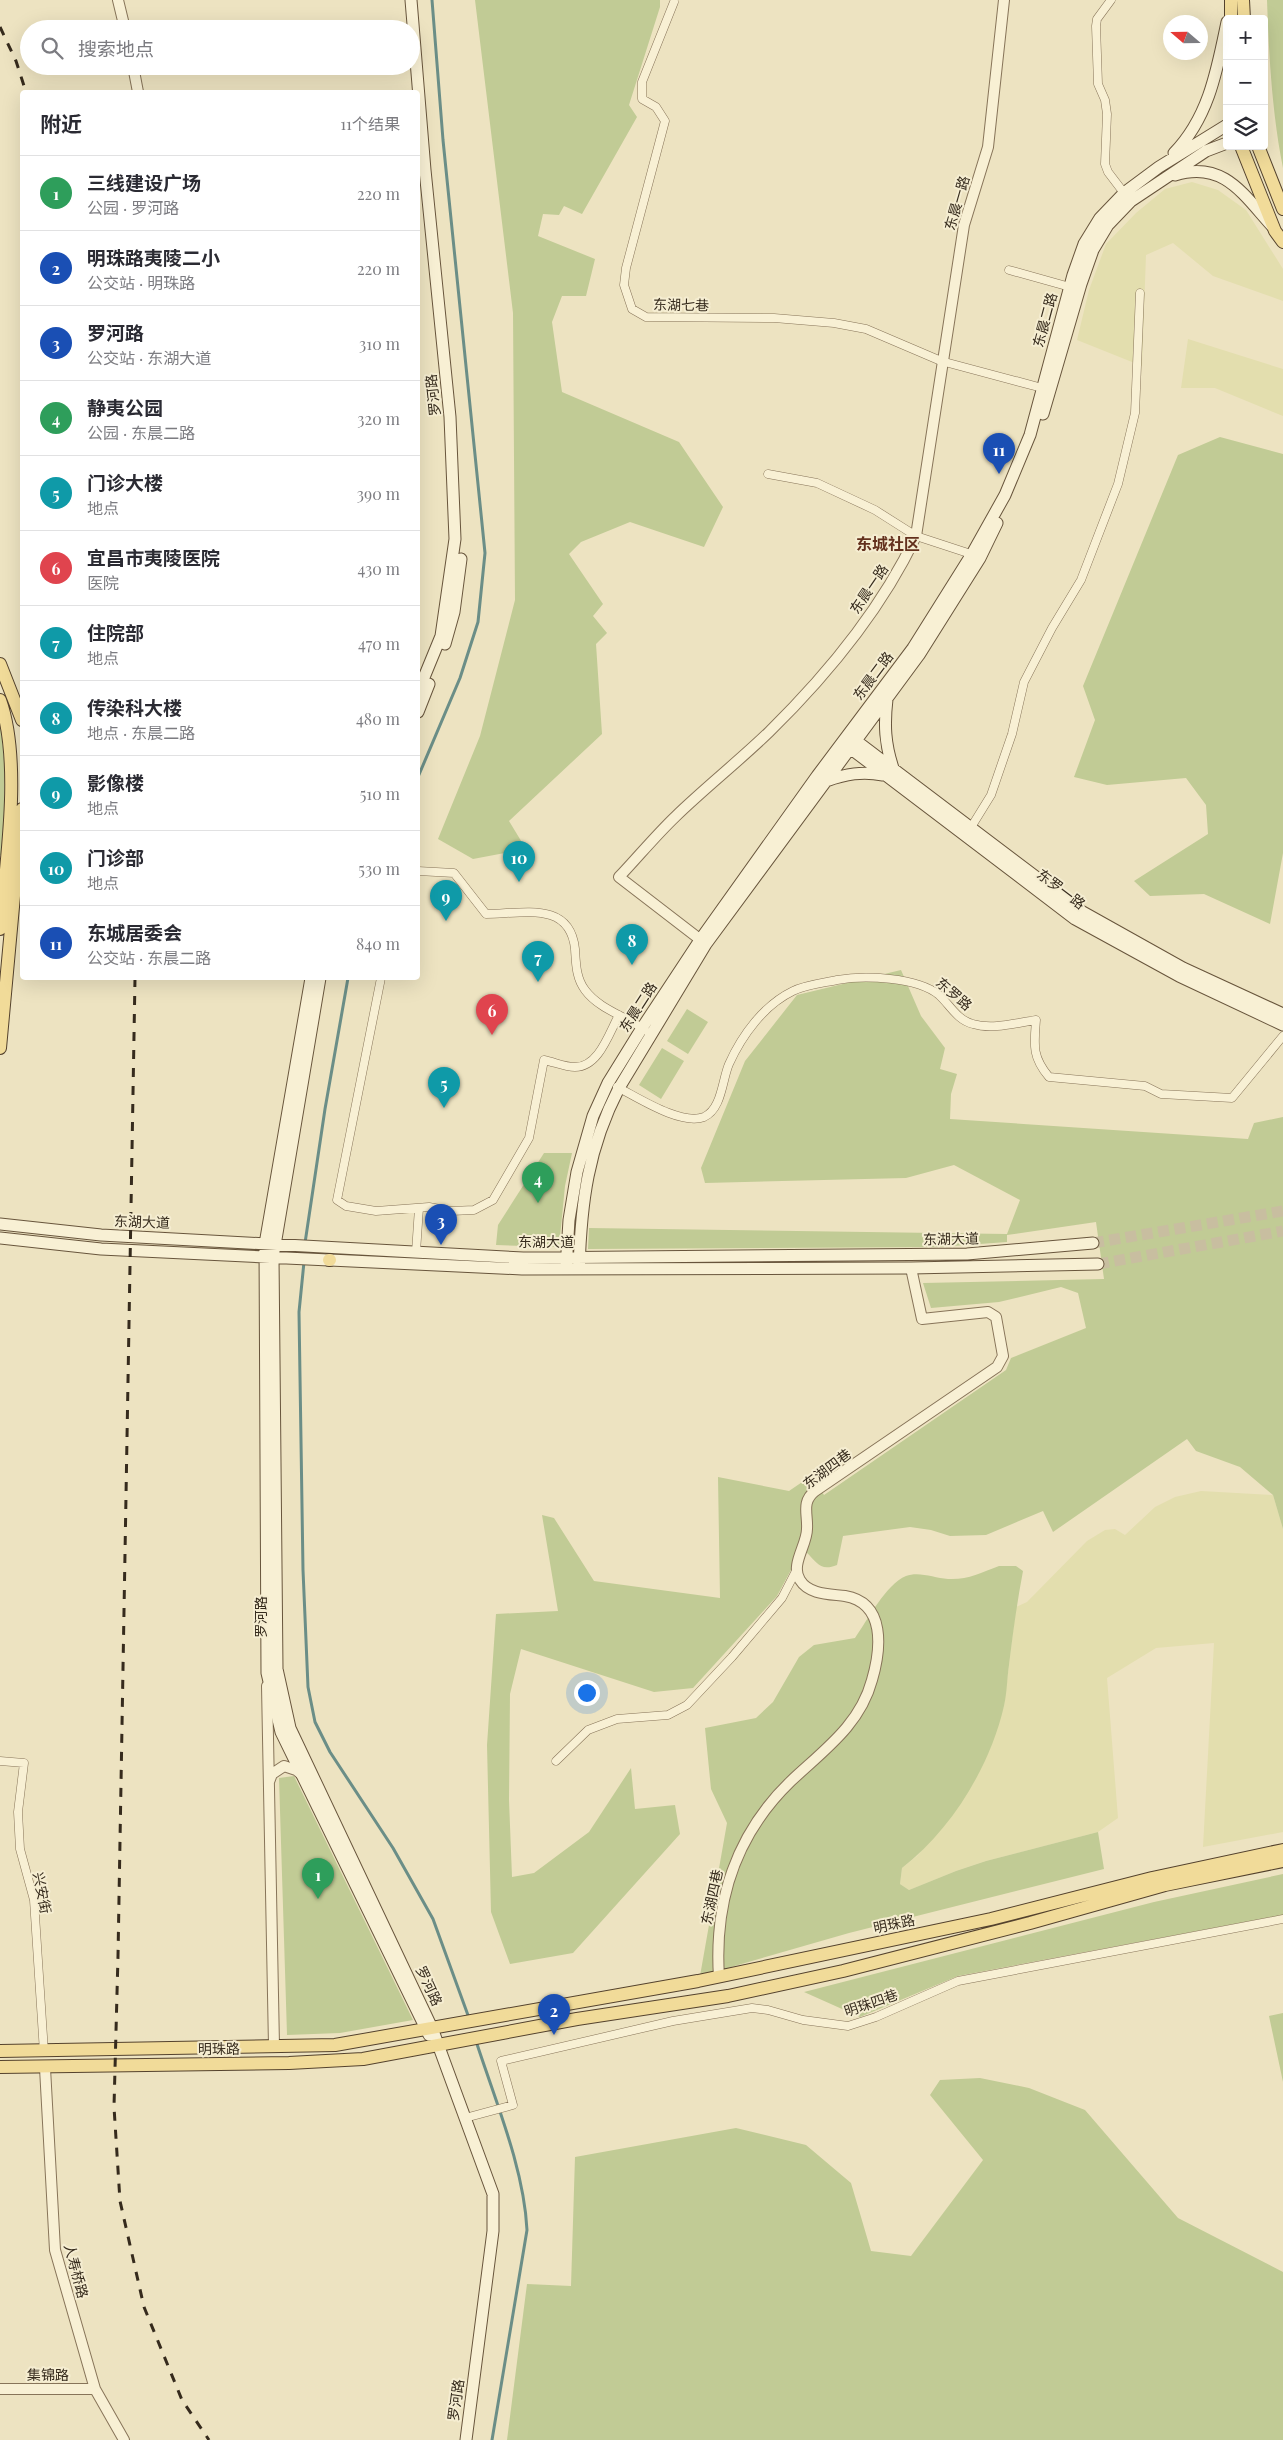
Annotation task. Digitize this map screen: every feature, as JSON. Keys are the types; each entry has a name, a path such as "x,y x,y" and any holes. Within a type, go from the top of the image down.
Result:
{"main road":[{"name":"罗河路","path":"410,0 412,20"},
{"path":"1229,15 1231,0"},
{"path":"1231,0 1232,15"},
{"path":"1243,0 1244,15"},
{"path":"1159,167 1187,139 1202,113 1215,78 1223,41"},
{"name":"罗河路","path":"417,75 418,90"},
{"name":"罗河路","path":"420,113 450,417 455,539 447,606 441,636 420,687"},
{"name":"东晨二路","path":"1046,389 1070,287 1084,244 1100,218 1124,193 1159,167 1223,127"},
{"name":"东晨二路","path":"703,942 826,781 849,741 888,698 920,654 976,556 1005,495 1030,435 1093,250 1108,225 1131,201 1206,151 1223,145"},
{"path":"1244,150 1276,231"},
{"path":"1260,150 1283,209"},
{"path":"1162,180 1186,172 1203,171 1218,174 1238,188 1276,231 1283,242"},
{"name":"罗河路","path":"420,707 448,637 454,612 463,538 453,489"},
{"name":"东晨二路","path":"566,1263 569,1220 582,1150 593,1116 614,1086 646,1031 703,942 849,741 976,556"},
{"path":"0,664 20,715"},
{"path":"826,781 860,772 889,772 884,726 888,698"},
{"path":"0,700 5,713 11,761 7,865 0,929"},
{"name":"东罗一路","path":"849,741 1075,919 1179,976 1283,1025"},
{"name":"东罗一路","path":"889,772 970,829 1080,912 1183,968 1283,1014"},
{"path":"0,1048 20,878"},
{"name":"罗河路","path":"311,980 269,1257 267,1673 281,1732 438,2046 492,2194 492,2241 466,2440"},
{"name":"罗河路","path":"270,1244 320,980"},
{"name":"东晨二路","path":"579,1263 580,1222 587,1173 614,1086"},
{"name":"东湖大道","path":"0,1224 101,1235 270,1244 330,1256 493,1268 566,1263 911,1268 1098,1264"},
{"name":"东湖大道","path":"0,1238 101,1249 269,1257 416,1252 566,1263"},
{"name":"东湖大道","path":"579,1263 984,1254 1093,1243"},
{"name":"罗河路","path":"269,1257 277,1669 282,1699 290,1728 428,2029"},
{"name":"明珠路","path":"0,2051 44,2052 335,2045 719,1977 991,1919 1152,1878 1283,1850"},
{"name":"明珠路","path":"0,2067 45,2068 317,2062 363,2059 510,2032 728,1996 824,1975 1030,1923 1165,1885 1283,1861"}],"street":[{"path":"118,0 123,20"},
{"name":"东晨一路","path":"703,942 619,877 675,816 768,733 813,687 844,651 902,565 916,536 941,361 964,225 988,147 1004,0"},
{"path":"1112,0 1097,19 1096,62 1098,84 1105,100 1107,114 1105,164 1108,172 1124,193"},
{"name":"东湖七巷","path":"674,2 642,82 642,99 656,107 665,121 626,268 624,285 632,309 646,317 774,318 834,323 866,329 941,361 1046,389"},
{"path":"135,75 138,90"},
{"path":"1009,270 1070,287"},
{"path":"970,829 991,794 1012,734 1024,682 1052,628 1082,580 1118,484 1135,413 1140,293"},
{"path":"768,474 817,483 875,510 916,536 976,556"},
{"path":"420,871 454,873 486,914 543,913 560,918 571,932 576,970 583,987 591,998 646,1031"},
{"path":"381,980 337,1200 346,1206 376,1211 429,1207 451,1211 474,1210 493,1200 529,1138 544,1060 574,1067 586,1065 596,1058 619,1015"},
{"name":"东罗路","path":"614,1086 657,1109 692,1119 704,1117 716,1108 729,1064 746,1033 766,1009 793,991 839,980 901,980 925,986 940,996 961,1019 972,1024 988,1026 1036,1020 1034,1050 1040,1066 1049,1077 1145,1086 1161,1094 1232,1098 1283,1036"},
{"path":"416,1252 419,1208"},
{"name":"东湖四巷","path":"719,1977 717,1948 720,1914 729,1876 742,1848 776,1798 856,1718 867,1698 876,1665 878,1635 876,1618 872,1610 858,1600 822,1593 807,1587 800,1580 797,1569 807,1530 805,1512 810,1496 997,1367 1003,1356 996,1317 988,1312 922,1319 911,1268"},
{"path":"556,1761 588,1730 618,1719 668,1715 687,1705 732,1657 782,1598 797,1569"},
{"name":"罗河路","path":"267,1673 274,2046"},
{"name":"兴安街","path":"0,1761 24,1763 18,1812 20,1849 34,1900 44,2052"},
{"path":"269,1783 272,1774 284,1766 296,1770 302,1775"},
{"name":"明珠四巷","path":"465,2118 513,2105 500,2060 673,2022 752,2008 768,2010 803,2020 848,2026 876,2017 958,1981 1283,1919"},
{"name":"人寿桥路","path":"45,2068 55,2250 95,2389 124,2440"},
{"name":"集锦路","path":"0,2389 95,2389"}],"shaded area":[{"path":"1192,182 1218,190 1246,210 1283,269 1283,301 1213,276 1173,243 1146,255 1142,366 1077,340 1089,290 1106,244 1136,213 1165,189"},
{"path":"1188,339 1283,369 1283,416 1215,388 1181,388"},
{"path":"1201,1491 1273,1495 1283,1529 1283,1832 1203,1847 1214,1643 1156,1648 1107,1678 1118,1818 1098,1832 986,1861 909,1890 900,1884 902,1868 917,1856 951,1817 972,1785 989,1751 1004,1706 1016,1607 1027,1602 1087,1541 1105,1530 1115,1529 1125,1535 1155,1507 1175,1497"}],"green space":[{"path":"475,0 660,0 660,7 629,105 637,117 582,214 564,206 559,215 543,214 538,236 595,259 586,296 562,296 552,322 562,392 679,442 723,507 704,547 630,522 581,542 569,554 603,604 593,616 607,633 596,644 602,734 509,821 526,849 473,859 438,839 480,736 515,600 513,313"},
{"path":"1267,0 1283,0 1283,168 1276,127"},
{"path":"1220,437 1283,454 1283,853 1270,924 1204,894 1150,896 1134,881 1208,834 1206,805 1186,778 1107,785 1074,777 1095,720 1083,686 1178,455"},
{"path":"0,718 5,767 3,855 0,855"},
{"path":"901,970 921,1016 945,1048 940,1069 957,1074 951,1094 950,1119 1248,1139 1254,1123 1283,1117 1283,1529 1273,1495 1240,1467 1196,1451 1187,1439 1053,1532 1043,1511 986,1535 950,1536 931,1530 910,1527 843,1536 837,1565 831,1567 819,1565 806,1552 792,1568 777,1596 693,1688 654,1692 521,1649 510,1694 509,1800 512,1877 534,1873 589,1832 631,1768 635,1809 675,1805 680,1834 573,1953 510,1964 491,1912 487,1745 496,1614 558,1611 542,1515 554,1518 594,1581 720,1598 718,1477 789,1491 811,1476 824,1495 1006,1370 1011,1358 1086,1328 1078,1293 1061,1287 999,1302 931,1308 923,1283 1104,1279 1096,1222 1007,1235 1007,1242 939,1247 588,1249 589,1228 1007,1234 1020,1200 954,1165 906,1178 705,1183 701,1168 745,1061 797,995"},
{"path":"687,1009 708,1022 688,1054 667,1041"},
{"path":"662,1048 684,1061 661,1099 639,1085"},
{"path":"544,1153 572,1153 565,1186 559,1247 496,1245 498,1225"},
{"path":"999,1566 1016,1566 1023,1571 1005,1701 998,1729 989,1752 966,1796 937,1835 902,1868 900,1884 909,1890 986,1861 1098,1832 1104,1869 849,1933 700,1976 727,1823 711,1789 705,1728 756,1718 773,1702 799,1657 814,1645 855,1638 884,1595 899,1580 906,1576 916,1574 948,1579 962,1578"},
{"path":"294,1776 413,2020 340,2033 287,2035 279,1778"},
{"path":"1283,1874 1283,1915 958,1976 860,2017 804,1992 1154,1902"},
{"path":"1283,2013 1283,2082 1269,2016"},
{"path":"980,2078 1029,2088 1085,2110 1178,2218 1283,2272 1283,2440 507,2440 527,2284 571,2286 575,2157 736,2128 806,2145 851,2183 871,2251 911,2256 983,2160 930,2095 940,2080"}],"waterway":[{"path":"420,772 460,678 478,622 485,553 443,140 432,0"},
{"path":"305,1243 325,1109 348,980"},
{"path":"304,1262 299,1312 303,1570 308,1687 315,1722 330,1752 393,1848 433,1919 469,2018"},
{"path":"476,2041 515,2159 525,2206 527,2230 492,2440"}],"tunnel":[{"path":"1093,1243 1283,1211"},
{"path":"1098,1264 1283,1231"}],"railway":[{"path":"0,27 20,73"},
{"path":"21,75 25,90"},
{"path":"135,980 114,2107 120,2201 144,2307 182,2400 209,2440"}],"place":[{"name":"东城居委会","path":"999,474"},
{"name":"门诊部","path":"519,882"},
{"name":"影像楼","path":"446,921"},
{"name":"传染科大楼","path":"632,965"},
{"name":"住院部","path":"538,982"},
{"name":"宜昌市夷陵医院","path":"492,1035"},
{"name":"门诊大楼","path":"444,1108"},
{"name":"静夷公园","path":"538,1203"},
{"name":"罗河路","path":"441,1245"},
{"name":"三线建设广场","path":"318,1899"},
{"name":"明珠路夷陵二小","path":"554,2035"}],"district":[{"name":"东城社区","path":"888,544"}]}
